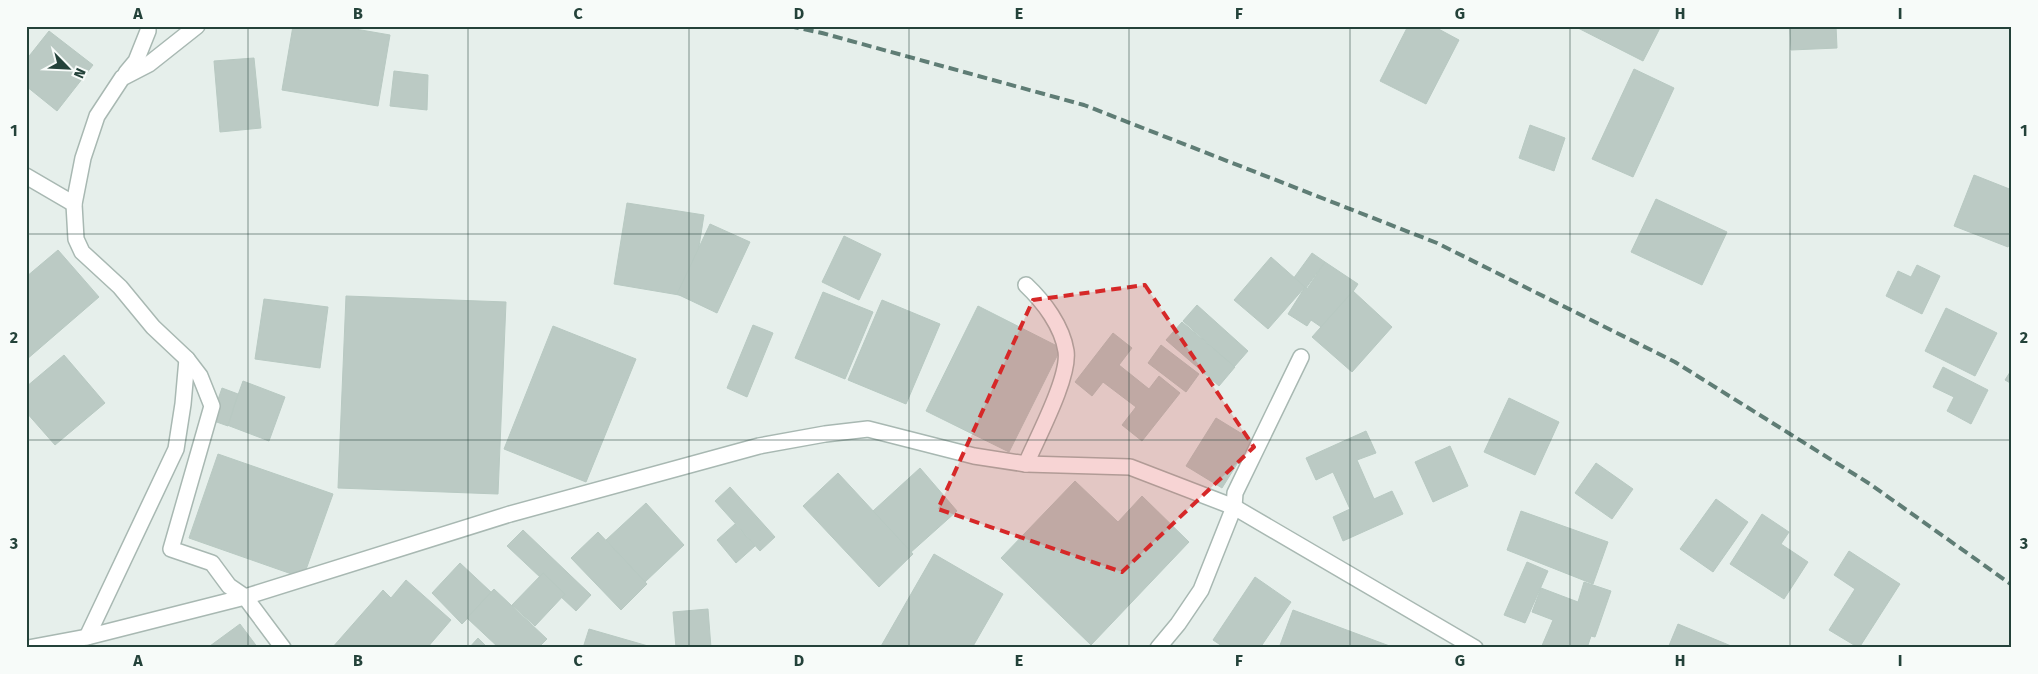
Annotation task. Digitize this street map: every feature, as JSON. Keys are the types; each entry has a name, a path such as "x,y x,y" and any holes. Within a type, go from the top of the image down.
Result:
{"street":[{"path":"148,26 148,31 136,61 122,78 97,116 83,158 74,204 76,239 82,252 120,287 152,327 187,359 200,376 212,406 171,549 212,563 229,586 245,597 283,648"},
{"path":"122,78 149,64 197,26"},
{"path":"26,176 74,204"},
{"path":"1026,285 1039,297 1054,321 1066,352 1061,384 1026,464"},
{"path":"1158,648 1178,624 1201,590 1234,507 1235,493 1300,357"},
{"path":"87,636 176,449 187,359"},
{"path":"28,648 87,636 245,597 510,514 759,446 868,429 974,456 1026,464 1130,467 1234,507 1475,648"}],"highlighted area":[{"path":"1145,285 1254,447 1122,572 938,509 1033,300"}],"building":[{"path":"293,26 338,26 390,35 378,106 282,90"},
{"path":"1408,26 1433,26 1459,40 1426,104 1380,81"},
{"path":"1579,26 1661,26 1643,61 1578,28"},
{"path":"1790,26 1836,26 1837,48 1791,50"},
{"path":"49,31 93,65 57,111 26,86 26,60"},
{"path":"254,58 261,128 220,132 214,61"},
{"path":"1634,69 1674,88 1633,177 1592,159"},
{"path":"394,71 428,75 427,110 390,106"},
{"path":"1530,125 1565,138 1554,171 1519,158"},
{"path":"1974,175 2012,190 2012,239 2008,247 1954,226"},
{"path":"1656,199 1727,232 1702,285 1631,252"},
{"path":"627,203 704,215 691,297 614,284"},
{"path":"710,224 750,242 717,313 677,294"},
{"path":"844,236 881,254 859,300 822,282"},
{"path":"58,250 99,297 26,360 26,277"},
{"path":"1312,253 1325,262 1306,288 1293,279"},
{"path":"1271,257 1305,287 1268,329 1234,300"},
{"path":"1325,262 1358,284 1327,331 1311,320 1307,326 1288,314 1305,287 1307,289"},
{"path":"1917,265 1940,276 1922,314 1886,296 1898,271 1911,277"},
{"path":"1353,291 1392,327 1352,372 1312,337"},
{"path":"823,292 873,312 845,379 795,358"},
{"path":"346,296 506,302 498,494 338,488"},
{"path":"264,299 328,307 320,368 255,359"},
{"path":"882,300 940,324 906,404 848,380"},
{"path":"1197,305 1248,351 1234,367 1183,321"},
{"path":"978,306 1061,348 1009,452 926,411"},
{"path":"1946,308 1997,333 1975,376 1925,351"},
{"path":"1182,322 1235,367 1219,386 1166,340"},
{"path":"753,325 773,333 747,397 727,388"},
{"path":"553,326 636,359 586,482 504,449"},
{"path":"1113,333 1132,348 1119,365 1149,389 1159,376 1180,393 1142,441 1122,425 1136,407 1103,382 1092,396 1075,382"},
{"path":"1161,345 1199,374 1186,392 1148,363"},
{"path":"64,355 105,403 55,445 26,412 26,387"},
{"path":"1943,367 1988,390 1971,424 1947,411 1954,397 1933,387"},
{"path":"2012,369 2012,384 2005,380"},
{"path":"243,381 285,397 269,441 227,425"},
{"path":"222,388 238,394 228,426 211,420"},
{"path":"1509,398 1559,422 1535,475 1484,452"},
{"path":"1216,418 1252,440 1222,488 1186,466"},
{"path":"1366,431 1376,453 1357,460 1374,499 1392,491 1403,514 1343,541 1333,517 1350,509 1333,472 1316,480 1306,458"},
{"path":"1450,446 1468,486 1433,502 1415,462"},
{"path":"218,454 333,494 303,578 189,538"},
{"path":"1596,463 1633,489 1612,519 1575,493"},
{"path":"920,468 957,511 910,553 873,511"},
{"path":"838,473 913,554 879,587 803,506"},
{"path":"1075,481 1118,522 1142,496 1189,542 1091,645 1001,558"},
{"path":"730,487 775,537 760,551 715,501"},
{"path":"1716,499 1748,522 1713,572 1680,549"},
{"path":"646,503 684,545 645,582 606,540"},
{"path":"1521,511 1608,542 1593,584 1507,550"},
{"path":"1762,514 1789,532 1781,544 1808,562 1784,599 1730,564"},
{"path":"735,524 755,546 736,563 717,540"},
{"path":"523,530 591,595 576,611 507,546"},
{"path":"598,532 647,584 621,610 571,558"},
{"path":"1849,551 1900,584 1859,648 1829,630 1855,589 1834,575"},
{"path":"934,554 1003,594 972,648 880,648"},
{"path":"1527,562 1548,571 1525,623 1504,615"},
{"path":"460,563 492,593 462,624 432,593"},
{"path":"543,573 565,594 535,626 512,605"},
{"path":"1255,577 1291,602 1260,648 1225,648 1213,640"},
{"path":"406,580 451,620 427,648 332,648 383,590 391,598"},
{"path":"1584,582 1611,591 1595,637 1591,636 1587,648 1541,648 1553,620 1532,612 1541,588 1578,602"},
{"path":"494,589 547,639 538,648 499,648 467,618"},
{"path":"708,609 711,648 676,648 673,612"},
{"path":"1293,610 1395,648 1279,648"},
{"path":"240,624 258,648 211,648 210,646"},
{"path":"1678,624 1736,648 1668,648"},
{"path":"589,629 655,648 583,648"},
{"path":"478,638 488,648 469,648"}],"railway":[{"path":"789,26 822,33 1084,105 1437,243 1675,362 1870,484 2012,585"}]}
